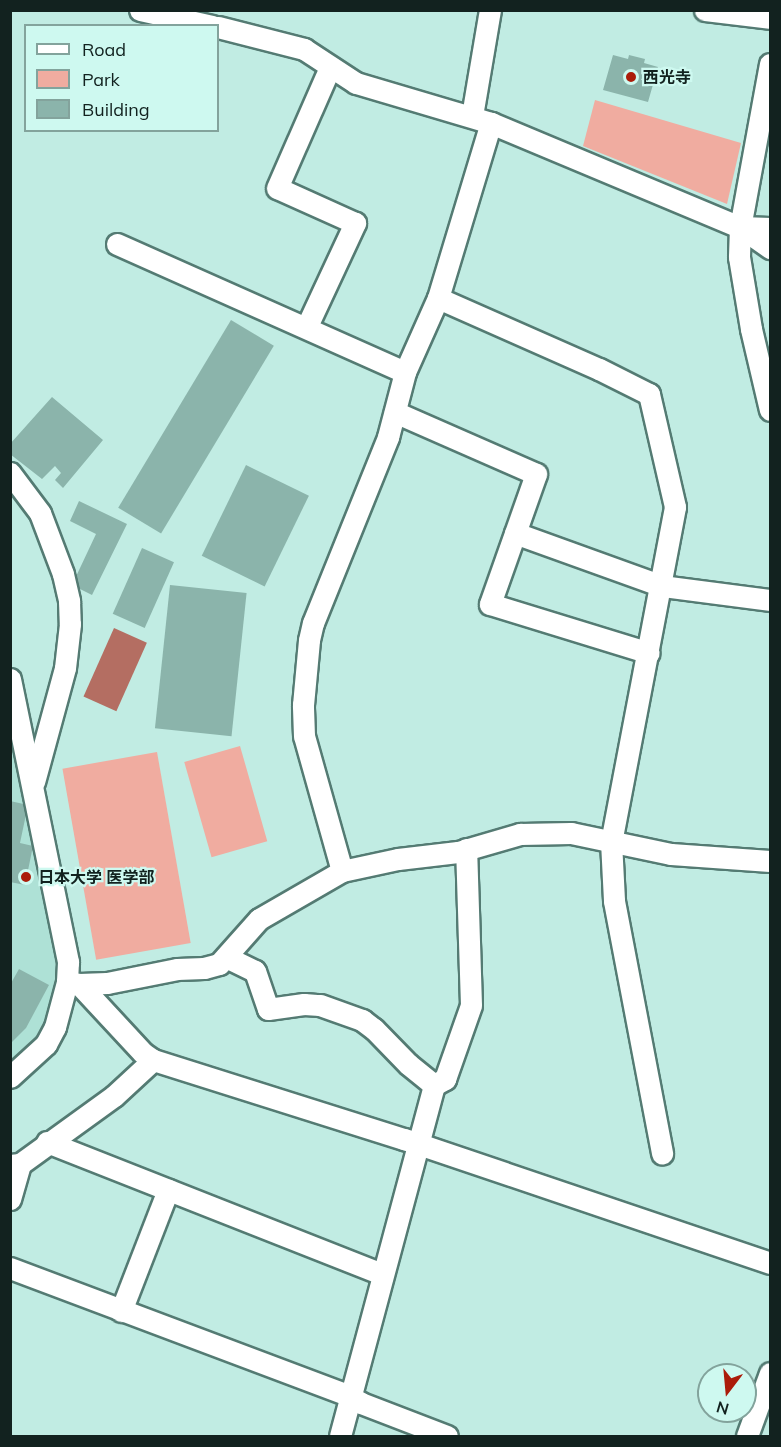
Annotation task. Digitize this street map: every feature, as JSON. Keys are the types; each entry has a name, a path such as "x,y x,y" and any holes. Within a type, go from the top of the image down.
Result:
{"street":[{"path":"140,10 203,24"},
{"path":"342,871 304,736 303,705 309,640 313,622 366,494 395,412 405,372 438,298 481,120 490,10"},
{"path":"705,10 771,18"},
{"path":"219,27 304,49 356,83 481,120 740,227 771,248"},
{"path":"771,64 740,227 739,257 771,410"},
{"path":"307,327 355,223 278,188 330,67"},
{"path":"740,227 771,228"},
{"path":"117,244 188,278 307,327 405,372"},
{"path":"438,298 599,369 649,394 675,507 662,586 611,841 614,902 662,1153"},
{"path":"395,412 536,474 490,604 649,653"},
{"path":"10,473 40,513 63,574 69,601 70,624 65,668 33,786"},
{"path":"515,533 662,586 771,600"},
{"path":"10,679 73,983 142,1053 153,1060 418,1144 771,1263"},
{"path":"73,983 107,983 177,969 204,969 219,964 259,919 342,871 379,862 466,849 520,834 571,833 671,854 771,861"},
{"path":"340,1437 434,1085 445,1079 471,1005 466,849"},
{"path":"226,957 255,970 267,1009 304,1004 320,1005 362,1020 375,1029 408,1064 434,1085"},
{"path":"10,1077 46,1044 73,983"},
{"path":"10,1199 15,1164 114,1096 153,1060"},
{"path":"47,1142 382,1274"},
{"path":"121,1311 168,1190"},
{"path":"10,1269 350,1397 447,1437"},
{"path":"747,1437 763,1415 771,1373"}],"shaded area":[{"path":"114,628 147,643 116,711 83,697"},
{"name":"日本大学 医学部","path":"10,718 58,968 47,1022 37,1039 10,1064"}],"green space":[{"path":"595,100 741,143 727,204 583,146"},
{"path":"240,746 267,841 212,857 184,762"},
{"path":"157,752 191,943 96,960 62,769"}],"building":[{"path":"613,55 628,59 629,55 645,59 644,63 658,67 648,102 603,90"},
{"path":"231,320 274,346 161,533 118,508"},
{"path":"52,397 103,440 63,488 55,480 61,473 55,466 42,479 10,454 10,444"},
{"path":"246,465 309,496 265,586 202,556"},
{"path":"79,501 127,524 92,595 72,585 96,534 70,521"},
{"path":"142,548 174,562 145,628 113,614"},
{"path":"170,585 247,593 232,736 155,728"},
{"path":"10,801 28,805 20,843 33,846 25,885 10,882"},
{"path":"19,969 49,985 26,1028 10,1044 10,985"}],"place":[{"name":"西光寺","path":"631,77"},
{"name":"日本大学 医学部","path":"26,877"}]}
